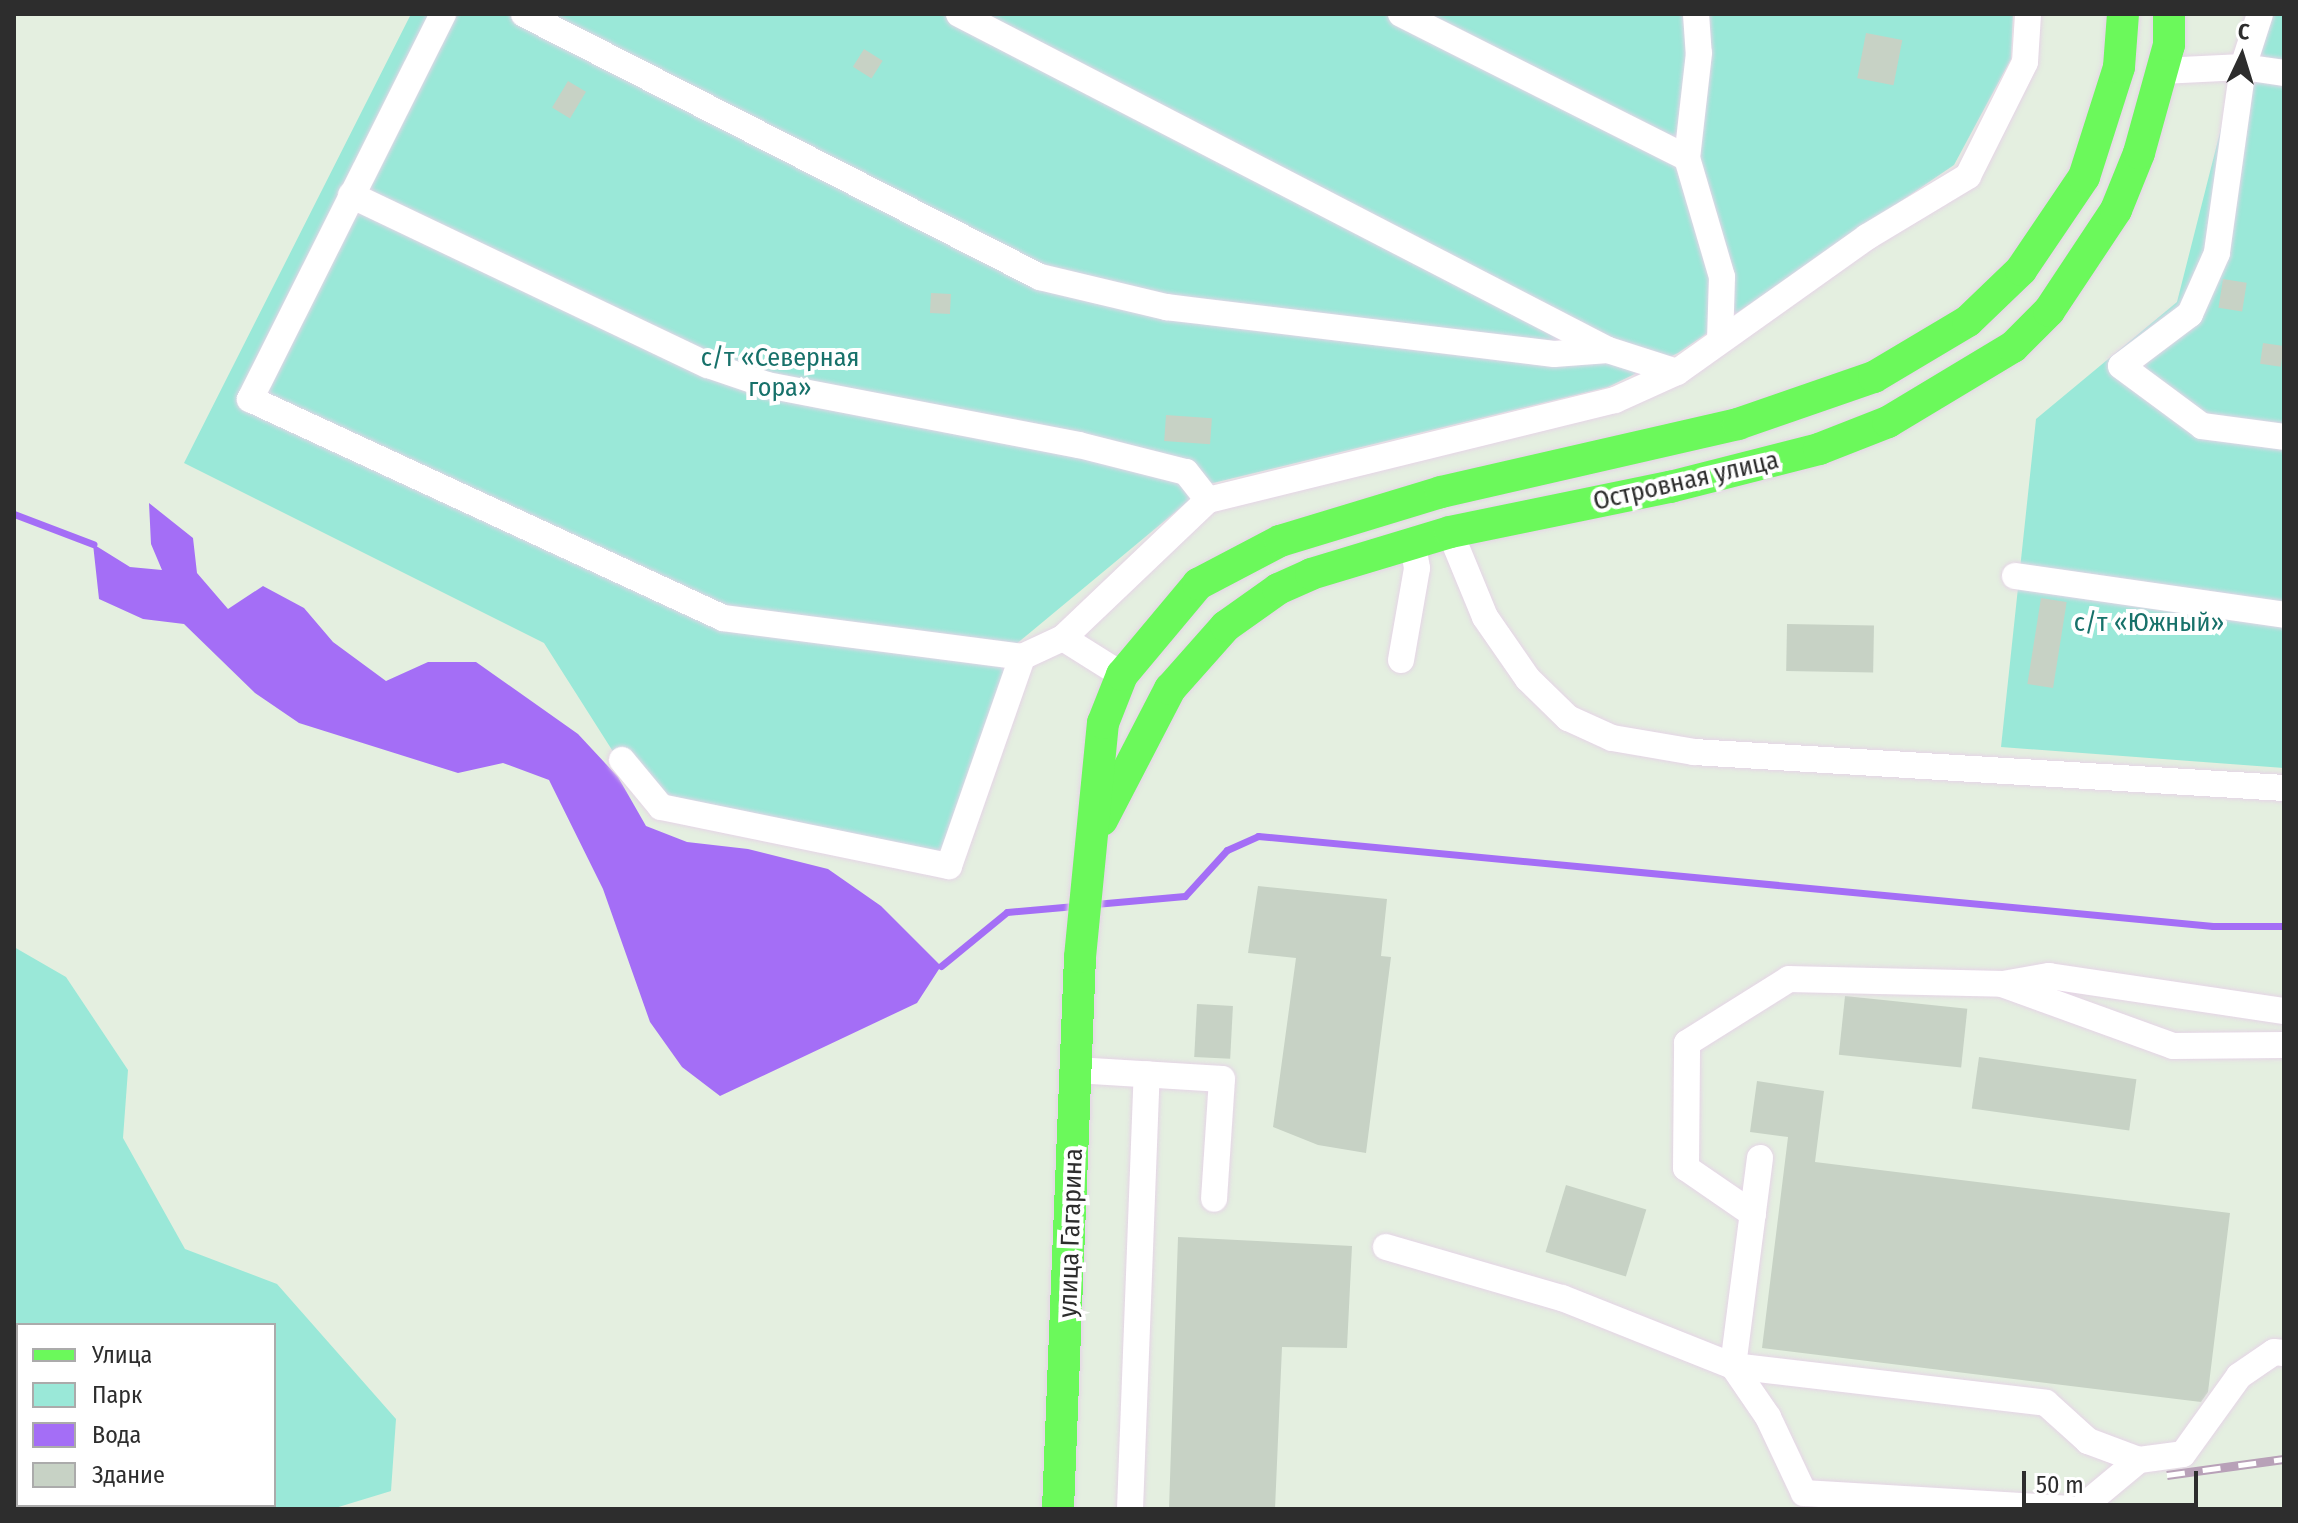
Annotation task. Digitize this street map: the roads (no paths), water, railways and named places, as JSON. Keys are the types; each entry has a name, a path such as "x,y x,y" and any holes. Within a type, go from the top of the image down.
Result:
{"main road":[{"name":"Островная улица","path":"1095,833 1103,723 1122,675 1198,584 1280,541 1441,492 1738,424 1874,377 1968,321 2021,270 2084,177 2119,67 2123,14"},
{"name":"Островная улица","path":"1095,833 1170,689 1226,626 1278,589 1311,574 1413,546 1450,532 1670,487 1819,449 1888,422 1976,373 2049,311 2109,222 2139,153 2161,71 2169,14"},
{"name":"улица Гагарина","path":"1058,1509 1080,957 1095,833"}],"street":[{"path":"443,14 250,399 723,618 1022,657 1063,638 1208,500 1615,400 1677,372 1867,237 1968,176 2025,62 2028,14"},
{"path":"524,14 1040,277 1166,307 1554,354 1608,350"},
{"path":"959,14 1608,350 1677,372"},
{"path":"1401,14 1687,158"},
{"path":"1696,14 1699,53 1687,158 1722,277 1720,339"},
{"path":"2260,14 2243,67 2217,253 2190,314 2121,366 2202,426 2284,437"},
{"path":"2161,71 2243,67 2284,73"},
{"path":"351,195 708,365 767,385 1079,445 1186,472 1208,500"},
{"path":"1450,532 1485,617 1528,679 1568,718 1612,738 1694,752 2284,788"},
{"path":"1401,660 1417,568 1413,546"},
{"path":"2015,576 2284,615"},
{"path":"1063,638 1122,675"},
{"path":"622,760 661,807 949,866 1022,657"},
{"path":"1753,1214 1686,1168 1687,1043 1789,979 2002,984 2049,976 2284,1011"},
{"path":"2002,984 2173,1046 2284,1045"},
{"path":"1076,1070 1222,1079 1214,1199"},
{"path":"1130,1509 1147,1074"},
{"path":"1760,1158 1733,1366 1768,1417 1804,1493 2071,1509"},
{"path":"1386,1247 1562,1298 1733,1366 2046,1403 2088,1441 2139,1460 2183,1454 2239,1376 2274,1352 2284,1353"},
{"path":"2080,1509 2139,1460"}],"water":[{"path":"149,503 193,538 197,573 228,609 263,586 304,608 333,642 386,681 428,662 476,662 578,734 618,777 646,826 687,842 748,849 828,869 881,906 941,966 917,1003 720,1096 682,1067 650,1022 603,889 549,780 503,763 458,773 299,723 255,693 184,624 143,619 99,599 93,544 130,567 162,570 151,544"}],"waterway":[{"path":"14,514 93,544"},
{"path":"1095,904 1185,896 1227,850 1258,836 2213,926 2284,926"},
{"path":"941,966 1007,912 1075,906"}],"railway":[{"path":"2167,1475 2284,1459"}],"park label":[{"name":"с/т «Северная гора»","path":"780,373"},
{"name":"с/т «Южный»","path":"2149,623"}]}
